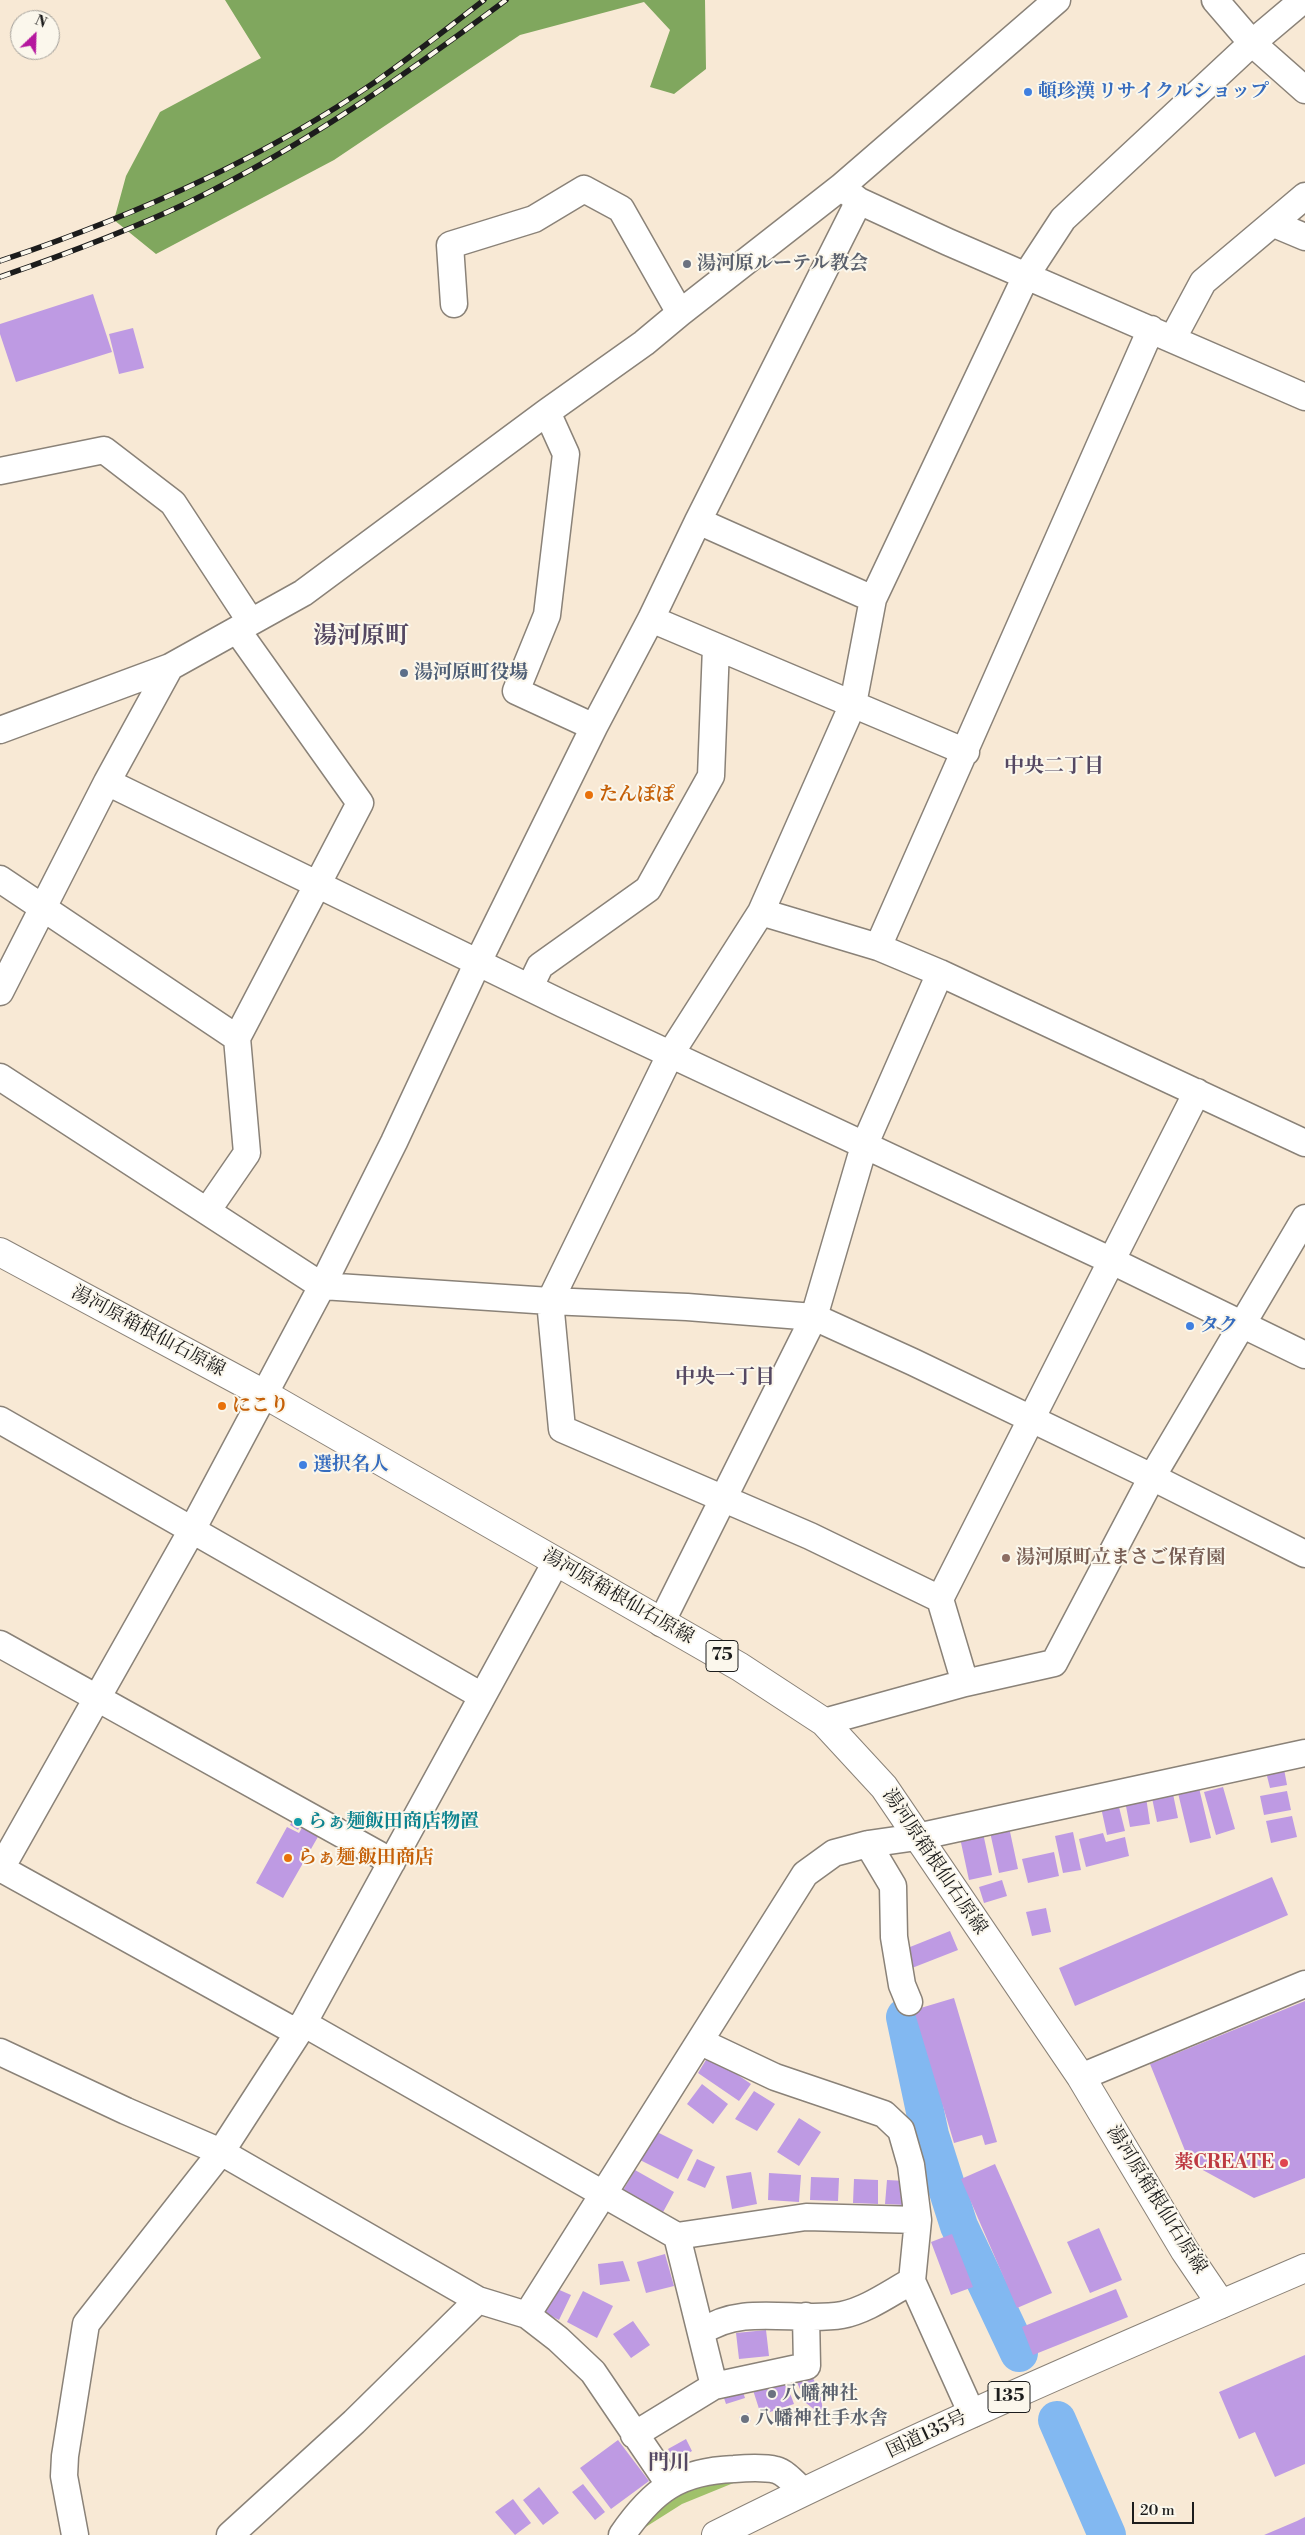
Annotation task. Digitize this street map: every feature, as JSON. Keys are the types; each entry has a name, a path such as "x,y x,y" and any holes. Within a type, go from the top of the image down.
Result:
{"main road":[{"name":"湯河原箱根仙石原線","path":"0,1252 266,1396 740,1667 824,1722 884,1787 1081,2076 1185,2250 1221,2304"},
{"name":"国道135号","path":"716,2535 803,2491 972,2414 1305,2268"}],"street":[{"path":"0,730 170,667 303,593 546,412 644,343 680,313 850,194 1057,0"},
{"path":"1215,0 1252,43 1305,90"},
{"path":"940,1599 810,1536 562,1429 550,1301 671,1053 761,912 853,704 873,599 1027,274 1063,218 1252,43 1303,0"},
{"path":"454,304 450,245 534,219 584,189 621,209 680,313"},
{"path":"850,194 1305,397"},
{"path":"850,194 651,619 594,727 478,962 394,1142 322,1286 266,1396 192,1530 0,1869 301,2028 677,2236 806,2217 918,2220"},
{"path":"878,947 966,752 1162,334 1204,282 1305,196"},
{"path":"1274,224 1305,237"},
{"path":"546,412 566,454 547,615 516,691 594,727"},
{"path":"0,470 104,450 173,502 244,626 360,803 237,1038 247,1153 207,1211"},
{"path":"698,521 873,599"},
{"path":"651,619 966,752"},
{"path":"530,987 540,966 648,889 711,776 716,647"},
{"path":"0,992 107,782 170,667"},
{"path":"107,782 530,987 864,1146 1112,1261 1305,1355"},
{"path":"0,879 44,906 237,1038"},
{"path":"761,912 878,947 940,973 1305,1143"},
{"path":"661,1623 814,1317 864,1146 940,973"},
{"path":"0,1077 322,1286 550,1301 687,1307 814,1317 914,1362 1152,1477 1305,1554"},
{"path":"965,1684 940,1599 1197,1092"},
{"path":"824,1722 965,1684 1054,1663 1152,1477 1305,1218"},
{"path":"0,1420 482,1696"},
{"path":"76,2535 64,2476 65,2456 86,2324 221,2152 301,2028 556,1562"},
{"path":"0,1644 392,1862"},
{"path":"527,2315 601,2195 701,2042 805,1874 834,1853 868,1844 917,1837 1304,1757"},
{"path":"868,1844 893,1886 894,1937 902,1985 909,2002"},
{"path":"1081,2076 1305,1984"},
{"path":"701,2042 774,2077 884,2114 901,2130 911,2165 918,2220 912,2281 972,2414"},
{"path":"0,2052 126,2111 221,2152 478,2300 527,2315 558,2339 592,2372 669,2484"},
{"path":"677,2236 714,2386"},
{"path":"702,2332 713,2325 738,2318 842,2315 866,2306 912,2281"},
{"path":"230,2535 354,2422 478,2300"},
{"path":"634,2434 714,2386 807,2366 806,2316"},
{"path":"622,2535 638,2511 669,2484 708,2470 746,2468 778,2470 803,2491"}],"green space":[{"path":"225,0 705,0 706,69 674,94 650,87 670,30 644,2 520,35 334,160 156,254 114,220 126,176 160,112 261,58"},
{"path":"758,2473 682,2504 633,2535 669,2490"}],"building":[{"path":"93,294 112,352 16,382 0,334 0,324"},
{"path":"133,328 144,368 119,374 109,334"},
{"path":"1284,1769 1287,1785 1270,1788 1266,1772"},
{"path":"1223,1787 1235,1829 1216,1835 1204,1792"},
{"path":"1199,1788 1211,1838 1190,1843 1178,1793"},
{"path":"1287,1791 1291,1810 1264,1815 1260,1796"},
{"path":"1173,1794 1178,1818 1157,1822 1152,1798"},
{"path":"1146,1797 1150,1824 1130,1827 1125,1801"},
{"path":"1117,1799 1125,1831 1107,1835 1100,1803"},
{"name":"らぁ麺飯田商店物置","path":"297,1814 305,1818 298,1830 290,1825"},
{"path":"1292,1816 1297,1837 1271,1843 1266,1821"},
{"name":"らぁ麺 飯田商店","path":"307,1819 323,1828 283,1898 256,1883 287,1827 299,1833"},
{"path":"1009,1827 1018,1869 999,1873 990,1832"},
{"path":"1073,1832 1081,1870 1063,1873 1055,1836"},
{"path":"983,1833 992,1875 969,1880 960,1838"},
{"path":"1103,1833 1106,1842 1125,1837 1129,1856 1086,1867 1079,1839"},
{"path":"1054,1852 1059,1876 1028,1883 1022,1859"},
{"path":"1272,1877 1288,1915 1075,2006 1059,1968"},
{"path":"1002,1880 1007,1896 984,1903 979,1887"},
{"path":"1046,1908 1051,1932 1032,1936 1026,1912"},
{"path":"950,1931 958,1950 912,1968 905,1949"},
{"path":"954,1998 997,2142 985,2145 982,2135 954,2143 914,2010"},
{"path":"1305,2001 1305,2178 1254,2198 1190,2163 1150,2064"},
{"path":"709,2055 751,2084 739,2101 698,2073"},
{"path":"702,2084 728,2104 713,2124 687,2104"},
{"path":"754,2091 775,2104 757,2131 735,2119"},
{"path":"799,2118 821,2132 799,2166 777,2152"},
{"path":"653,2130 693,2150 678,2179 638,2159"},
{"path":"697,2159 715,2167 705,2188 687,2180"},
{"path":"995,2164 1052,2293 1017,2308 961,2179"},
{"path":"635,2170 674,2192 662,2214 622,2192"},
{"path":"751,2172 757,2204 732,2209 726,2176"},
{"path":"769,2173 801,2175 799,2202 768,2200"},
{"path":"811,2177 839,2178 838,2201 810,2200"},
{"path":"854,2179 878,2180 878,2204 853,2203"},
{"path":"887,2180 906,2181 905,2205 885,2204"},
{"path":"1099,2228 1122,2280 1090,2293 1067,2242"},
{"path":"952,2234 973,2287 951,2295 931,2242"},
{"path":"665,2254 674,2286 646,2293 637,2262"},
{"path":"623,2261 630,2281 600,2285 598,2264"},
{"path":"555,2288 571,2295 559,2320 543,2312"},
{"path":"1116,2289 1128,2317 1033,2355 1022,2327"},
{"path":"583,2291 613,2306 597,2338 567,2322"},
{"path":"633,2321 650,2345 631,2358 613,2334"},
{"path":"766,2330 769,2356 739,2359 736,2333"},
{"path":"1305,2355 1305,2464 1275,2477 1255,2432 1239,2439 1219,2392"},
{"path":"811,2373 821,2397 823,2412 820,2414 806,2403 796,2380"},
{"name":"八幡神社","path":"784,2377 794,2404 761,2415 752,2387"},
{"path":"741,2386 745,2398 726,2404 722,2392"},
{"name":"八幡神社手水舎","path":"748,2413 751,2421 741,2424 739,2417"},
{"path":"686,2439 692,2451 675,2461 668,2449"},
{"path":"618,2440 649,2481 611,2509 580,2468"},
{"path":"583,2484 605,2512 595,2520 572,2492"},
{"path":"539,2487 559,2513 543,2525 523,2500"},
{"path":"513,2499 531,2523 515,2535 495,2512"},
{"path":"1305,2517 1305,2535 1264,2535 1297,2521"}],"waterway":[{"path":"905,2017 930,2135 959,2226 1019,2353"},
{"path":"1057,2420 1107,2535"}],"railway":[{"path":"0,261 98,226 194,185 240,162 331,111 375,82 484,0"},
{"path":"0,277 71,252 141,224 229,182 271,159 351,109 429,56 506,0"}],"place":[{"name":"頓珍漢 リサイクルショップ","path":"1028,92"},
{"name":"湯河原ルーテル教会","path":"687,264"},
{"name":"湯河原町役場","path":"404,673"},
{"name":"たんぽぽ","path":"589,795"},
{"name":"タク","path":"1190,1326"},
{"name":"にこり","path":"222,1406"},
{"name":"選択名人","path":"303,1465"},
{"name":"湯河原町立まさご保育園","path":"1006,1558"},
{"name":"らぁ麺飯田商店物置","path":"298,1822"},
{"name":"らぁ麺 飯田商店","path":"288,1858"},
{"name":"薬CREATE","path":"1284,2163"},
{"name":"八幡神社","path":"772,2394"},
{"name":"八幡神社手水舎","path":"745,2419"}],"district":[{"name":"湯河原町","path":"361,637"},
{"name":"中央二丁目","path":"1054,767"},
{"name":"中央一丁目","path":"725,1378"},
{"name":"門川","path":"669,2464"}]}
